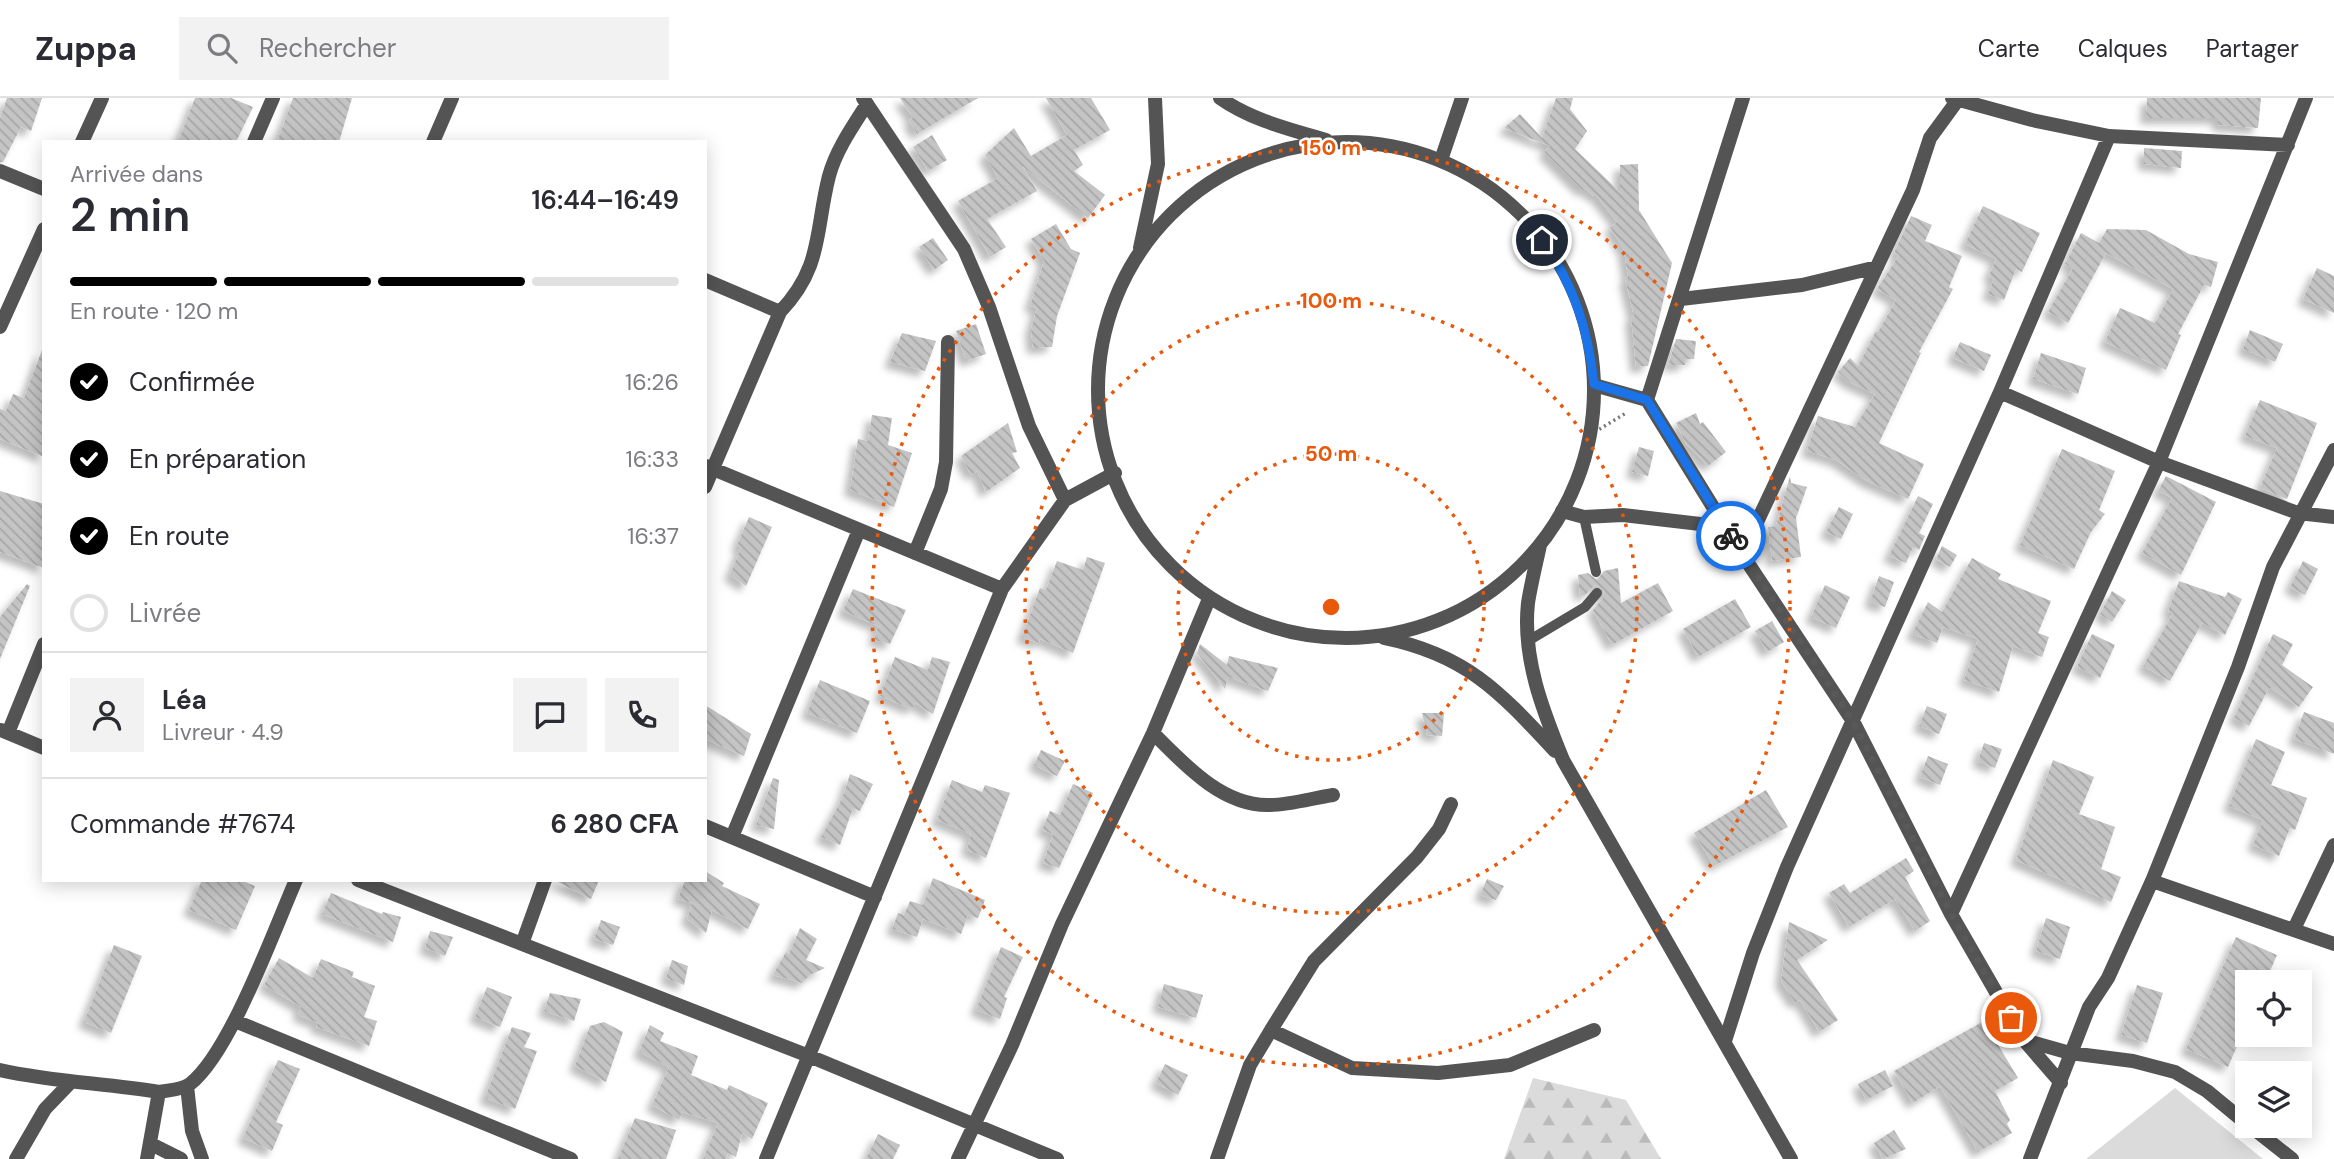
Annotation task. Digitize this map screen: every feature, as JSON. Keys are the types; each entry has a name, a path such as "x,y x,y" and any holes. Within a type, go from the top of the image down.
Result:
{"street":[{"path":"83,140 102,98"},
{"path":"255,140 273,98"},
{"path":"434,140 452,98"},
{"path":"1139,253 1158,164 1155,98"},
{"path":"1220,98 1235,109 1331,142"},
{"path":"1441,160 1462,98"},
{"path":"1647,400 1743,98"},
{"path":"1951,914 2159,463 2306,98"},
{"path":"1742,554 1913,190 1930,138 1955,99 2109,135 2288,145"},
{"path":"1002,589 709,468 780,312 799,292 811,263 830,175 865,101 964,249 989,307 1029,426 1065,500"},
{"path":"1725,1041 1753,953 1787,867 1854,723 2000,392 2109,135"},
{"path":"1331,142 1387,144 1441,160 1490,187 1531,224 1563,270 1586,332 1594,384 1590,435 1579,474 1562,511 1540,545 1512,575 1455,614 1423,627 1379,637 1335,640 1290,634 1248,620 1209,599 1160,557 1125,505 1098,404 1099,362 1107,321 1122,282 1139,253 1170,214 1217,177 1275,152 1331,142"},
{"path":"0,171 42,188"},
{"path":"0,327 42,233"},
{"path":"1681,299 1802,285 1877,267"},
{"path":"707,281 780,312"},
{"path":"915,553 941,489 946,462 948,342"},
{"path":"1594,384 1647,400 1742,554 1854,723 1951,914 2023,1039 2060,1083"},
{"path":"2000,392 2159,463 2298,513 2334,517"},
{"path":"2030,1159 2089,1007 2108,978 2152,881 2238,667 2273,567 2298,513 2314,492 2334,450"},
{"path":"766,1159 1002,589 1065,500 1115,473"},
{"path":"1562,511 1584,517 1623,515 1726,527"},
{"path":"732,837 859,530"},
{"path":"1540,545 1528,605 1528,641 1533,678 1563,760 1791,1159"},
{"path":"958,1159 1153,733 1209,599"},
{"path":"1379,637 1436,652 1466,667 1490,685 1563,760"},
{"path":"42,649 4,731 42,747"},
{"path":"1153,733 1184,764 1240,802 1269,805 1333,794"},
{"path":"1217,1159 1250,1065 1314,961 1417,857 1439,829 1451,804"},
{"path":"707,827 875,897"},
{"path":"2294,929 2334,845"},
{"path":"2152,881 2334,944"},
{"path":"0,1070 70,1083 96,1082 159,1092 187,1086 203,1072 235,1021 295,882"},
{"path":"363,882 809,1056 1057,1159"},
{"path":"522,944 544,882"},
{"path":"235,1021 571,1159"},
{"path":"1271,1030 1352,1068 1438,1073 1510,1065 1594,1030"},
{"path":"2023,1039 2070,1053 2133,1061 2175,1072 2207,1091 2235,1114"},
{"path":"0,1077 25,1075"},
{"path":"16,1159 45,1109 70,1083"},
{"path":"187,1086 192,1131 202,1159"},
{"path":"147,1159 159,1092"},
{"path":"2266,1138 2292,1159"},
{"path":"151,1144 181,1159"}],"lane":[{"path":"1584,517 1596,572"},
{"path":"1528,641 1585,607 1597,593"}],"path":[{"path":"1590,435 1647,400"}],"green space":[{"path":"1533,1078 1626,1100 1661,1159 1504,1159"},
{"path":"2175,1088 2263,1159 2086,1159"}],"building":[{"path":"7,98 42,98 31,131 21,127 3,162 0,162 0,118"},
{"path":"195,98 231,98 253,107 237,140 179,140"},
{"path":"293,98 352,98 340,140 278,140"},
{"path":"900,98 978,98 917,134 909,120 913,118"},
{"path":"1046,98 1091,98 1110,130 1074,150 1083,165 1074,171 1105,195 1088,218 1022,166 1037,191 987,219 1006,247 990,257 958,201 998,178 985,155 1014,128 1031,156 1067,135"},
{"path":"1556,98 1573,98 1570,109 1587,131 1575,149 1620,192 1620,165 1638,164 1639,210 1672,263 1648,366 1636,367 1631,317 1634,316 1625,278 1628,277 1624,250 1610,227 1617,222 1595,194 1593,196 1586,188 1583,191 1544,152 1550,146 1504,128 1520,114 1542,138"},
{"path":"2147,98 2261,98 2258,128 2218,125 2218,118 2146,118"},
{"path":"932,135 947,160 928,171 913,147"},
{"path":"2144,148 2182,151 2181,168 2144,164"},
{"path":"1983,206 2040,233 2022,272 2016,269 2004,300 1988,294 1994,279 1989,276 1996,259 1965,244"},
{"path":"1911,216 1932,225 1925,241 1962,256 1949,287 1953,289 1919,352 1921,353 1879,443 1924,464 1908,499 1867,481 1836,460 1807,451 1818,416 1855,427 1875,394 1849,382 1838,372 1850,358 1858,366 1896,300 1877,289 1899,255 1894,253"},
{"path":"1056,224 1071,249 1080,253 1057,316 1052,347 1033,348 1031,329 1037,308 1030,306 1044,261 1031,239"},
{"path":"2107,229 2146,230 2189,254 2218,262 2211,287 2204,285 2178,334 2181,335 2166,370 2105,342 2120,308 2155,323 2173,289 2106,253 2068,323 2048,312 2073,268 2065,264 2081,233 2099,243"},
{"path":"933,238 948,260 934,270 919,247"},
{"path":"2317,268 2334,276 2334,313 2303,299"},
{"path":"976,324 986,354 966,361 956,331"},
{"path":"2250,330 2283,344 2275,362 2243,349"},
{"path":"902,333 936,341 925,371 890,362"},
{"path":"1676,339 1696,341 1694,359 1685,359 1685,365 1668,366"},
{"path":"1960,342 1991,355 1984,371 1953,358"},
{"path":"42,350 42,456 0,439 0,409 6,411 13,394 24,398"},
{"path":"2041,353 2086,368 2078,394 2033,379"},
{"path":"2260,400 2317,423 2287,499 2260,488 2277,448 2245,436"},
{"path":"1696,413 1700,424 1703,422 1726,452 1708,466 1686,444 1676,423"},
{"path":"872,415 892,418 888,445 912,453 894,507 850,490 858,439 868,441"},
{"path":"1008,423 1017,452 1012,453 1020,468 986,492 977,471 971,475 961,456"},
{"path":"1639,447 1654,451 1648,476 1632,472"},
{"path":"2062,449 2115,471 2099,510 2105,514 2091,532 2074,569 2020,545"},
{"path":"1790,476 1791,483 1807,487 1796,518 1801,557 1772,561 1768,527 1776,526"},
{"path":"2166,476 2216,502 2181,575 2142,553 2172,498 2158,491"},
{"path":"0,491 42,503 42,567 0,552"},
{"path":"1918,496 1933,504 1919,533 1925,536 1919,550 1913,547 1906,563 1889,556"},
{"path":"1839,507 1853,514 1841,539 1826,532"},
{"path":"749,517 772,527 746,586 730,575 741,547 737,545"},
{"path":"1942,546 1957,555 1950,567 1936,559"},
{"path":"1087,557 1105,563 1073,653 1040,639 1039,643 1022,637 1040,588 1046,590 1057,561 1083,570"},
{"path":"1972,558 2001,574 1998,579 2051,601 2038,633 2049,637 2042,657 2013,646 1999,692 1964,680 1978,639 1943,627 1937,643 1912,634 1928,602 1942,612"},
{"path":"2303,561 2318,569 2305,595 2290,587"},
{"path":"1618,568 1621,603 1658,583 1673,611 1612,645 1593,610 1603,598 1604,590 1595,585 1585,595 1580,595 1578,575 1588,573 1597,580 1604,571"},
{"path":"1879,576 1894,582 1885,607 1870,602"},
{"path":"2179,581 2225,597 2228,592 2242,599 2225,635 2202,623 2170,681 2143,666 2173,613 2168,611"},
{"path":"27,584 30,586 0,659 0,617"},
{"path":"1825,585 1850,597 1836,628 1811,617"},
{"path":"853,589 906,610 890,644 874,640 878,626 843,611"},
{"path":"2112,591 2126,600 2112,622 2100,614"},
{"path":"1735,599 1751,627 1698,657 1683,629"},
{"path":"1772,621 1784,642 1767,652 1755,631"},
{"path":"2092,634 2115,645 2100,678 2077,667"},
{"path":"2273,634 2293,644 2282,665 2313,687 2299,707 2271,688 2249,726 2234,718"},
{"path":"1200,644 1227,665 1229,656 1278,668 1268,691 1228,677 1225,689 1197,653"},
{"path":"895,657 928,670 932,657 950,662 933,714 915,703 912,709 880,696"},
{"path":"820,680 870,701 857,733 807,713"},
{"path":"707,706 751,734 744,756 707,740"},
{"path":"1927,706 1947,714 1939,734 1919,726"},
{"path":"2304,712 2334,723 2334,754 2294,739"},
{"path":"1422,713 1444,713 1442,736 1427,735"},
{"path":"2256,739 2285,752 2271,785 2307,798 2295,830 2290,828 2279,856 2253,845 2263,820 2229,806"},
{"path":"1984,743 2002,749 1995,768 1978,761"},
{"path":"1041,750 1065,761 1057,776 1034,765"},
{"path":"1928,756 1948,764 1940,785 1920,777"},
{"path":"2053,760 2094,777 2079,814 2115,827 2101,869 2121,877 2111,902 2016,860"},
{"path":"850,774 873,784 860,811 853,808 840,845 821,837 842,799"},
{"path":"773,778 779,780 774,829 756,825"},
{"path":"952,780 982,792 985,785 1010,793 986,858 967,850 971,834 937,820"},
{"path":"1073,784 1093,793 1059,868 1043,863 1053,834 1042,830 1050,811 1060,815"},
{"path":"1766,790 1788,827 1714,866 1694,833"},
{"path":"1906,858 1914,871 1905,877 1930,921 1915,931 1895,899 1849,927 1829,893 1844,884 1850,893"},
{"path":"707,872 724,883 722,886 760,904 748,929 712,910 706,933 687,919 692,903 678,899 684,882 707,882"},
{"path":"933,878 985,900 978,918 968,915 961,934 923,919 917,937 892,929 898,913 904,915 910,901 923,905"},
{"path":"1487,879 1504,886 1496,900 1480,895"},
{"path":"201,882 245,882 255,886 236,930 189,910"},
{"path":"558,882 598,882 591,899"},
{"path":"331,893 382,914 383,912 401,917 393,942 322,914"},
{"path":"2046,918 2070,927 2060,959 2036,951"},
{"path":"601,920 620,927 613,945 594,939"},
{"path":"1789,922 1828,940 1797,960 1838,1020 1819,1032 1800,1000 1795,1003 1781,981"},
{"path":"800,928 817,939 806,960 825,968 810,975 802,983 773,975 786,952 789,954"},
{"path":"430,931 453,937 445,956 425,948"},
{"path":"2236,937 2277,955 2270,970 2235,970 2237,1047 2228,1067 2186,1049"},
{"path":"114,945 142,956 111,1033 84,1022"},
{"path":"1001,947 1023,957 1004,997 1007,998 1000,1019 976,1010"},
{"path":"279,958 313,978 321,959 354,972 352,977 375,986 364,1017 377,1021 369,1046 316,1027 318,1023 298,1015 301,1007 264,985"},
{"path":"672,960 688,966 684,985 666,978"},
{"path":"1164,984 1203,995 1196,1018 1158,1007"},
{"path":"2137,985 2163,993 2147,1043 2121,1035"},
{"path":"487,987 512,997 500,1027 475,1017"},
{"path":"550,993 581,999 574,1021 544,1011"},
{"path":"1993,1016 2004,1031 1994,1038 2018,1078 1995,1091 2010,1120 2007,1124 2012,1133 1978,1152 1940,1086 1913,1103 1894,1071"},
{"path":"604,1022 623,1032 606,1082 575,1066 590,1026"},
{"path":"650,1025 664,1033 660,1041 698,1056 691,1075 727,1090 729,1085 768,1103 752,1139 742,1133 736,1157 728,1153 726,1159 703,1159 718,1123 682,1112 679,1120 652,1105 669,1067 639,1052"},
{"path":"512,1027 531,1033 524,1047 537,1051 515,1109 485,1098"},
{"path":"278,1060 300,1069 276,1122 283,1125 272,1151 243,1138"},
{"path":"1165,1064 1188,1075 1178,1095 1156,1083"},
{"path":"1885,1070 1893,1086 1866,1100 1858,1084"},
{"path":"635,1118 676,1130 666,1159 618,1159"},
{"path":"1894,1130 1906,1149 1883,1159 1874,1143"},
{"path":"878,1134 900,1145 893,1159 866,1159"}],"way so far":[{"path":"1731,536 1854,723 1951,914 2011,1018"}],"route":[{"path":"1542,240 1563,270 1579,306 1590,345 1594,384 1647,400 1731,536"}]}
